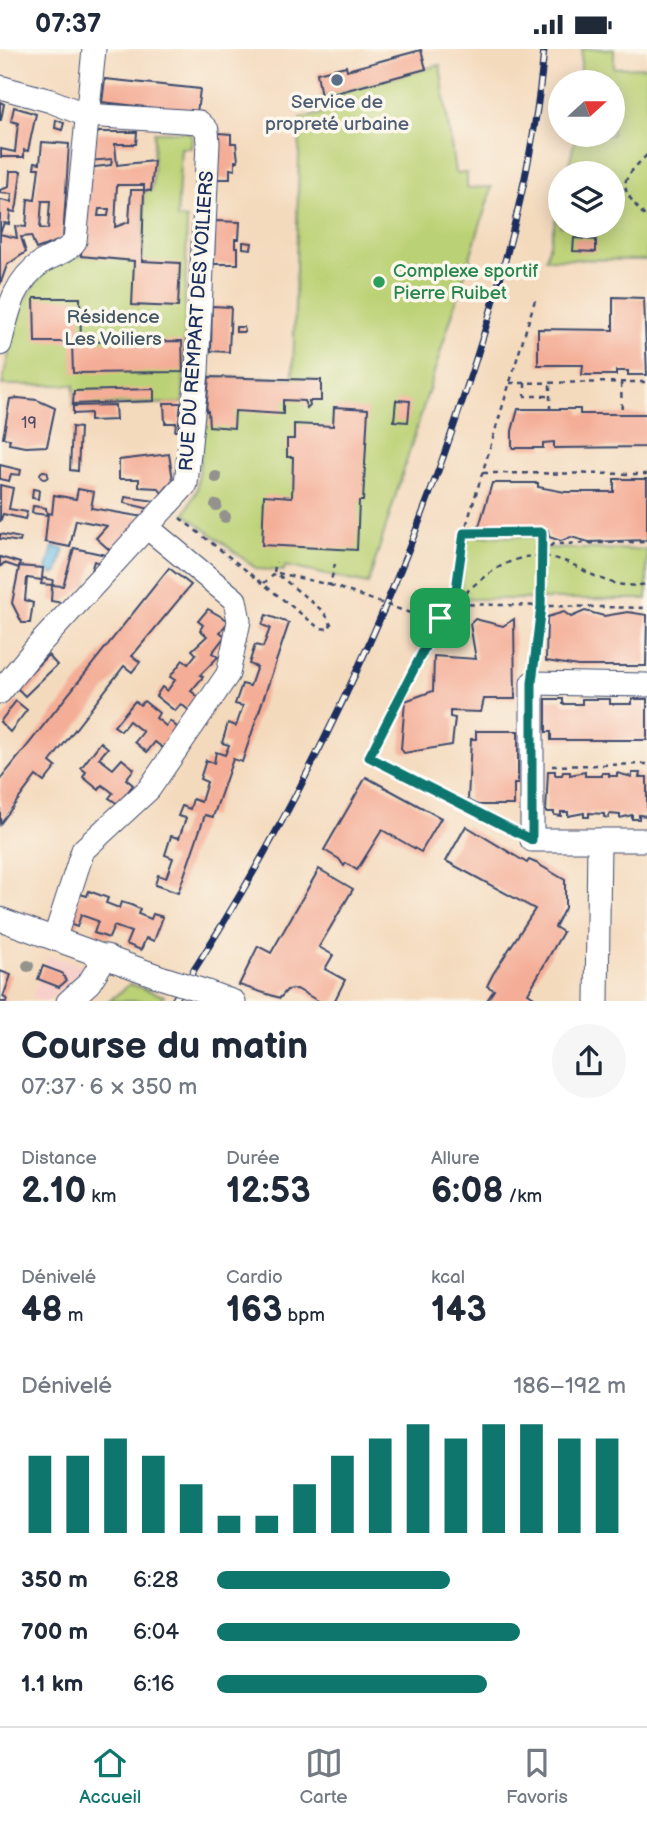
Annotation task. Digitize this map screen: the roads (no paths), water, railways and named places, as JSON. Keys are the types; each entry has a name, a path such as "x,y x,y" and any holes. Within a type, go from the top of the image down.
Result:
{"street":[{"path":"0,344 10,305 21,281 44,261 72,246 75,241 94,49"},
{"name":"RUE DU REMPART DES VOILIERS","path":"0,87 86,115 199,122 207,130 198,358 186,484 35,649 0,692"},
{"path":"55,937 83,851 149,789 228,674 239,621 235,600 148,528"},
{"path":"647,685 532,683 532,840 647,840"},
{"path":"597,1001 599,840"},
{"path":"0,919 232,1001"},
{"path":"69,1001 89,983 106,956"}],"water":[{"path":"53,547 64,549 58,572 53,574 47,569"}],"railway":[{"path":"174,1001 262,858 302,783 340,707 407,552 465,393 504,266 533,137 544,49"}],"place":[{"name":"Service de propreté urbaine","path":"337,80"},
{"name":"Complexe sportif Pierre Ruibet","path":"379,282"}],"park label":[{"name":"Résidence Les Voiliers","path":"113,328"}]}
